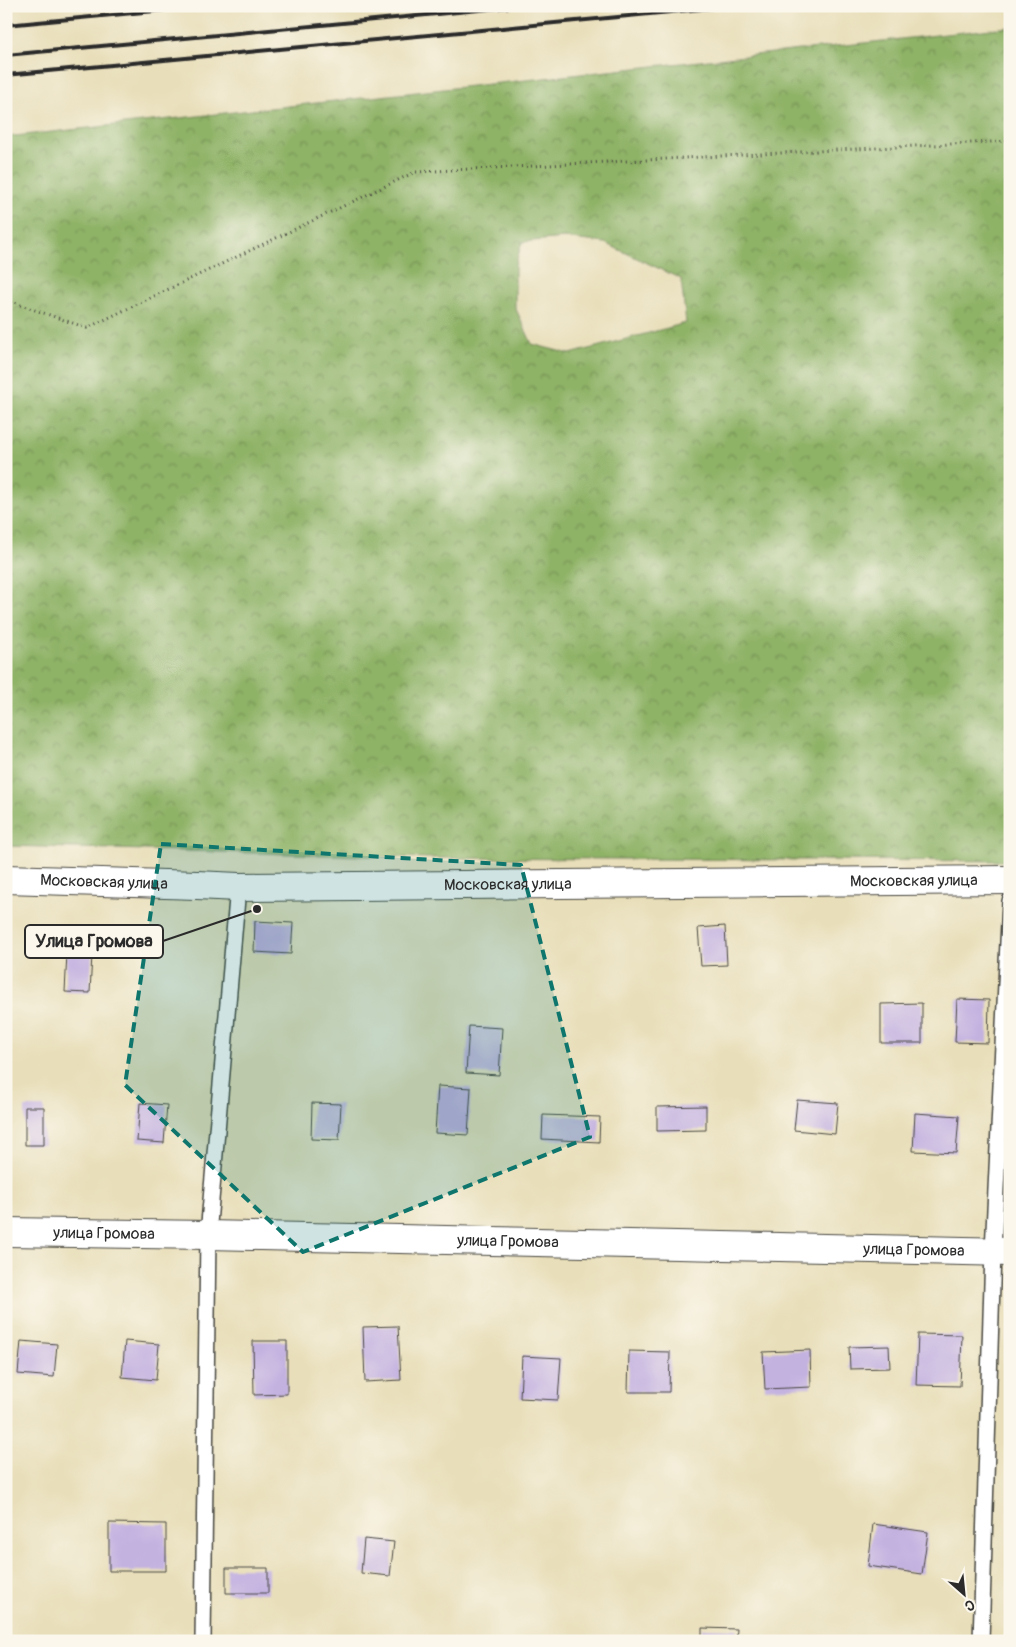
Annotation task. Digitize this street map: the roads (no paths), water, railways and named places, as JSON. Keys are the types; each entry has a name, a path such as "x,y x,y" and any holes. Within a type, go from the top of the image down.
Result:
{"street":[{"name":"Московская улица","path":"6,879 197,884 238,887 1010,880"},
{"name":"улица Громова","path":"6,1232 1002,1252"}],"lane":[{"path":"203,1641 208,1235 238,887"},
{"path":"981,1641 1002,1252 1010,901"}],"railway":[{"path":"6,25 208,6"},
{"path":"6,55 521,6"},
{"path":"6,75 734,6"}],"place":[{"name":"Улица Громова","path":"257,909"}]}
